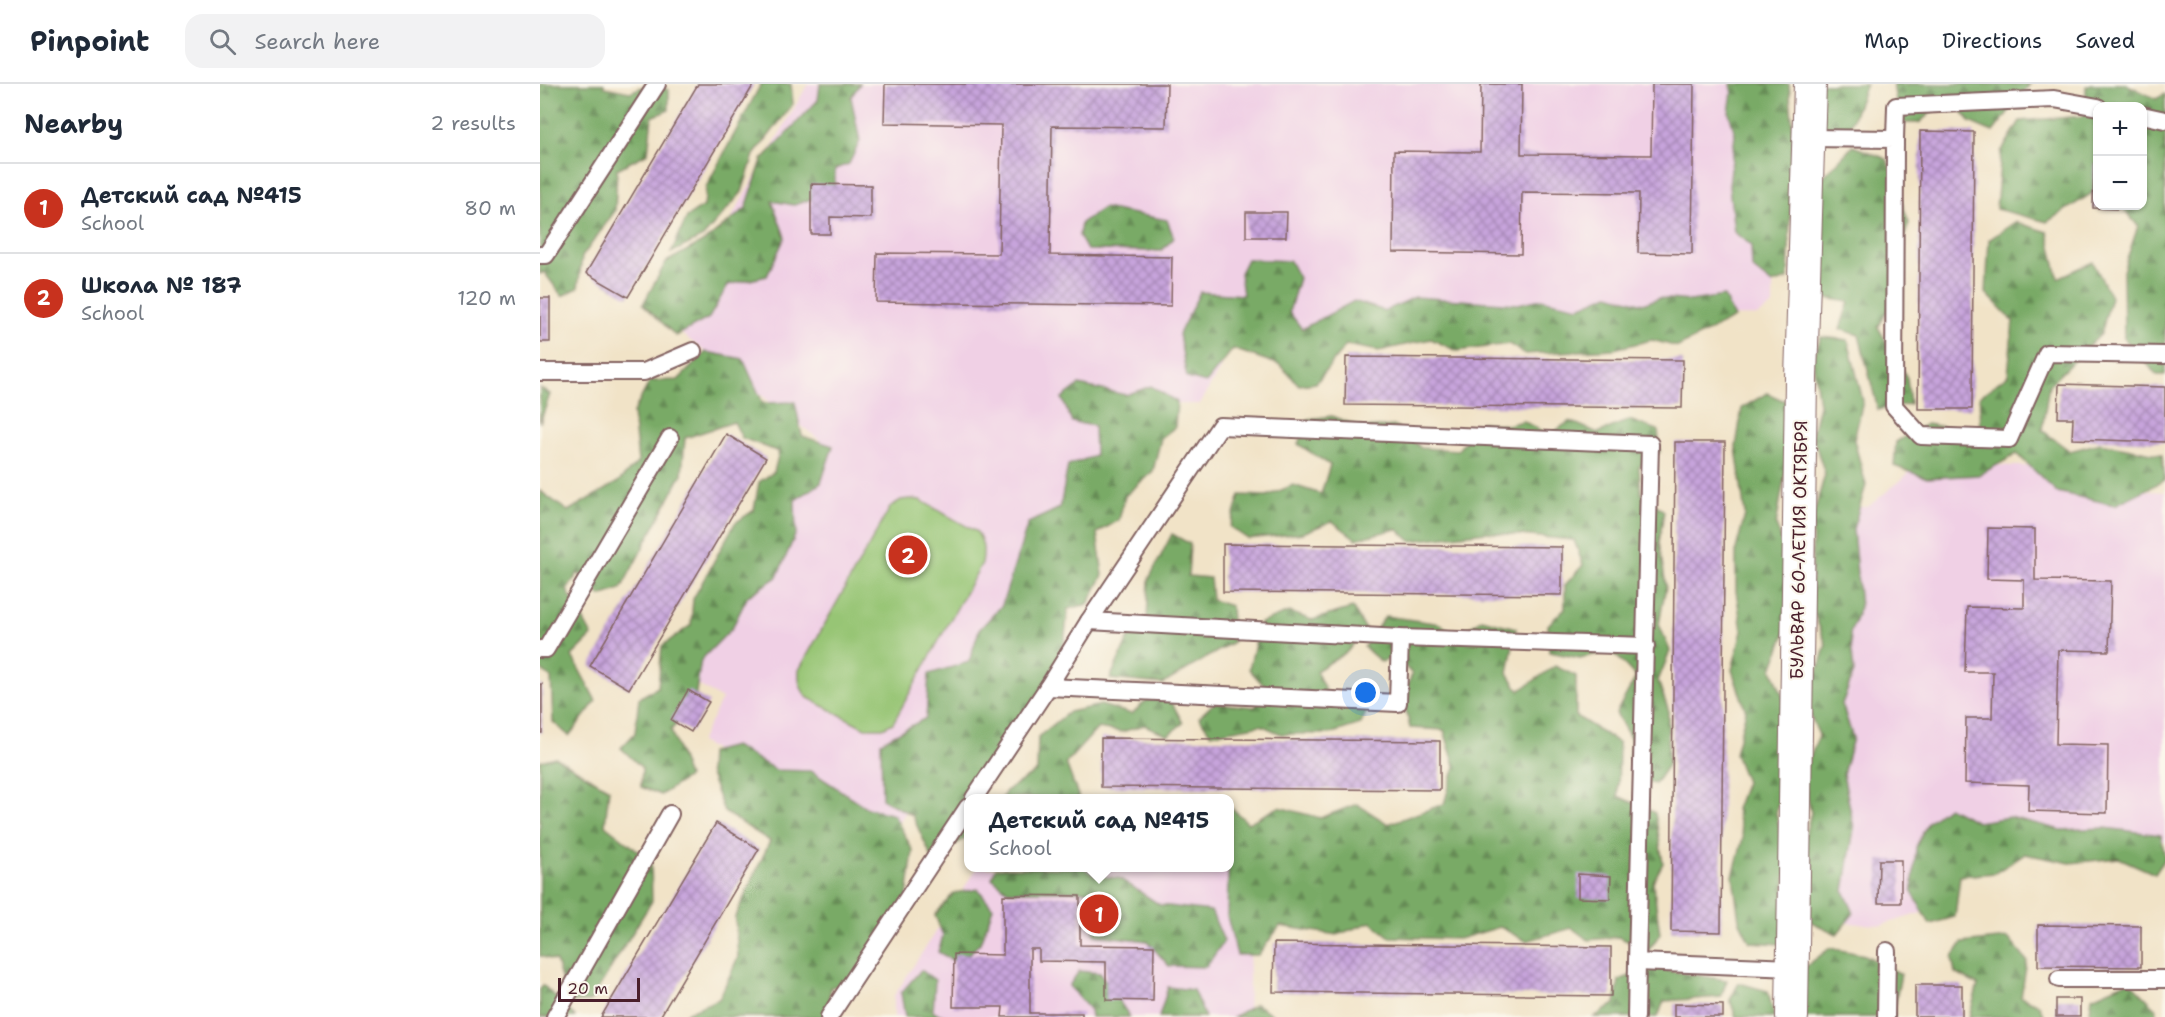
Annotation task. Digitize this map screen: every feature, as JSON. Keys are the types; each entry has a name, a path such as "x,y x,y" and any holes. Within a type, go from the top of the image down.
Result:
{"street":[{"name":"БУЛЬВАР 60-ЛЕТИЯ ОКТЯБРЯ","path":"1792,1017 1801,378 1810,84"}],"lane":[{"path":"540,255 546,255 657,84"},
{"path":"2093,106 2055,99 1896,106 1894,406 1922,436 2009,439 2048,352 2165,355"},
{"path":"2147,117 2165,120"},
{"path":"1808,138 1895,139"},
{"path":"540,372 644,372 693,351"},
{"path":"977,794 1220,426 1650,444 1636,1017"},
{"path":"540,649 546,649 670,438"},
{"path":"1089,621 1400,638 1646,646"},
{"path":"1048,687 1398,703 1400,638"},
{"path":"555,1017 670,814"},
{"path":"829,1017 964,814"},
{"path":"1886,1017 1887,951"},
{"path":"1637,962 1792,968"},
{"path":"2059,979 2165,979"}],"shaded area":[{"path":"808,84 1775,84 1773,305 1757,316 1346,322 1237,339 1200,404 1164,407 888,840 700,742 722,699 675,671 820,440 670,325"},
{"path":"1921,463 2052,467 2058,486 2165,492 2165,841 1937,833 1934,909 1882,925 1827,922 1836,507 1868,507"},
{"path":"1253,833 1248,1017 894,1017 894,996 974,872 1234,872 1234,862"}],"green space":[{"path":"540,84 604,84 604,87 630,92 650,84 669,90 669,110 652,117 648,153 617,169 615,211 582,257 578,288 562,296 544,272 540,274"},
{"path":"761,84 791,84 793,104 754,155 742,192 703,237 671,253 687,217 704,206 706,187"},
{"path":"820,84 860,84 851,97 860,141 849,164 835,169 835,191 794,205 772,201 785,237 767,276 728,285 709,318 676,336 643,304 666,262 706,240 746,208 762,160 818,100"},
{"path":"1731,84 1789,84 1793,131 1788,279 1772,284 1752,268 1751,245 1734,232 1729,186 1735,134 1729,113"},
{"path":"1818,84 1866,84 1849,129 1829,135 1816,121"},
{"path":"1893,84 2030,84 1993,132 1969,122 1952,94 1919,123 1900,123"},
{"path":"2126,84 2156,99 2165,94 2165,375 2157,375 2124,338 2123,271 2138,226 2124,210 2147,210 2147,102 2093,102 2093,193 2047,222 1996,209 2001,152 2020,121 2085,116 2086,86"},
{"path":"1853,146 1887,159 1909,223 1900,250 1903,284 1878,327 1907,378 1910,404 1878,410 1859,335 1840,329 1849,302 1820,297 1807,265 1814,186"},
{"path":"1103,208 1167,220 1174,238 1161,251 1087,250 1079,236 1081,223"},
{"path":"2015,222 2048,232 2058,278 2093,262 2111,297 2101,334 2049,385 2042,430 2070,451 2100,443 2162,455 2165,480 2115,505 2057,492 2017,454 1979,475 1927,478 1894,466 1896,442 1926,424 1980,432 1980,396 2008,375 2013,321 1986,293 1989,240"},
{"path":"1247,259 1290,261 1299,278 1289,312 1302,329 1354,301 1385,311 1415,297 1518,304 1541,299 1579,307 1609,294 1643,304 1659,298 1690,301 1724,296 1734,318 1678,347 1652,340 1614,349 1525,354 1509,344 1457,351 1431,339 1379,351 1346,345 1316,383 1299,385 1280,365 1233,349 1206,383 1187,378 1179,334 1200,292 1243,295 1240,273"},
{"path":"1821,337 1848,340 1863,401 1854,440 1866,485 1853,529 1860,607 1850,634 1854,672 1842,704 1853,738 1843,774 1854,828 1844,891 1854,913 1837,934 1809,921 1798,861 1811,813 1803,775 1819,735 1807,708 1826,644 1811,606 1813,517 1825,474 1812,434 1819,405 1813,360"},
{"path":"706,352 743,359 763,403 795,402 802,436 833,446 821,483 795,500 796,533 777,577 748,596 732,628 701,660 694,705 671,730 688,777 661,795 641,787 642,768 621,748 635,733 639,698 658,687 662,646 691,625 693,599 735,523 754,510 759,482 774,472 779,452 742,438 734,422 685,438 682,474 621,589 601,596 578,573 567,590 592,636 572,656 596,701 569,736 553,722 551,678 540,669 540,640 542,637 540,635 540,491 568,511 618,482 638,462 633,413 650,381 678,380"},
{"path":"1079,385 1126,395 1151,386 1177,402 1175,427 1161,438 1153,471 1125,496 1119,520 1097,533 1103,575 1088,604 1068,609 1064,644 1050,674 981,794 964,794 964,840 932,858 912,815 882,799 881,742 926,718 929,674 969,662 979,630 1002,605 1028,523 1060,508 1068,465 1095,456 1094,426 1072,422 1062,398"},
{"path":"540,388 550,394 540,423"},
{"path":"1767,393 1787,402 1790,445 1776,525 1789,559 1788,625 1772,669 1787,707 1787,756 1776,814 1787,860 1780,944 1750,942 1739,920 1733,876 1743,838 1736,809 1746,782 1735,754 1746,711 1732,670 1742,631 1736,591 1736,549 1745,515 1736,447 1742,408"},
{"path":"1332,416 1363,428 1396,426 1421,448 1458,450 1481,422 1507,425 1523,421 1549,435 1570,421 1598,433 1629,420 1658,430 1660,452 1639,467 1641,493 1664,511 1659,543 1666,586 1659,624 1670,651 1658,681 1668,709 1668,765 1655,784 1638,780 1629,758 1631,740 1616,713 1636,677 1612,651 1580,658 1549,652 1548,625 1565,608 1565,585 1583,565 1574,540 1486,532 1411,541 1397,529 1356,539 1332,521 1303,533 1248,539 1230,527 1240,495 1267,496 1293,485 1321,494 1330,465 1298,444 1309,419"},
{"path":"901,500 920,500 977,532 983,547 982,563 893,723 883,728 865,728 808,698 800,685 799,670 891,506"},
{"path":"1172,534 1190,544 1188,576 1210,578 1212,600 1231,606 1233,642 1163,684 1110,679 1128,639 1147,620 1149,579"},
{"path":"1353,608 1365,629 1347,652 1316,671 1327,694 1368,708 1361,724 1329,734 1281,734 1261,725 1211,734 1199,717 1214,703 1255,707 1267,689 1249,669 1260,623 1289,612 1312,620"},
{"path":"1385,616 1441,624 1456,637 1482,619 1516,628 1508,673 1519,691 1555,666 1576,676 1576,716 1619,743 1618,796 1655,813 1663,863 1653,882 1660,934 1648,951 1619,937 1588,940 1572,928 1526,941 1500,927 1459,939 1390,937 1371,922 1337,935 1280,926 1258,955 1237,955 1227,916 1228,872 1234,872 1234,810 1248,823 1279,807 1320,818 1357,804 1388,824 1444,804 1455,766 1444,730 1410,728 1403,697 1412,674 1396,657 1381,662 1364,647"},
{"path":"1147,700 1171,701 1183,723 1168,735 1144,725 1122,732 1098,728 1066,763 1078,794 1004,794 1037,771 1038,737 1069,712 1101,705 1132,714"},
{"path":"734,746 776,770 811,771 867,808 894,815 913,851 906,905 858,981 831,987 826,1017 683,1017 688,1012 719,999 738,957 735,917 770,841 724,812 709,772 710,752"},
{"path":"555,757 609,789 605,825 651,861 652,901 590,1002 568,1002 556,961 540,956 540,761"},
{"path":"1948,807 1977,822 2010,817 2061,830 2105,828 2161,835 2165,859 2155,874 2119,858 2070,863 2025,854 1995,873 1960,876 1955,917 1930,924 1912,892 1916,847 1928,822"},
{"path":"994,872 1090,872 1095,876 1119,878 1160,905 1211,911 1224,941 1206,967 1169,966 1147,941 1095,935 1087,891 1008,891 992,878"},
{"path":"978,889 993,908 980,943 959,964 938,952 943,936 935,915 954,893"},
{"path":"2008,938 2027,961 2021,997 2039,1005 2045,1017 1969,1017 1978,985 1955,973 1952,958 1962,943"},
{"path":"1830,948 1865,955 1901,974 1894,1011 1895,1017 1801,1017 1804,968"},
{"path":"1651,968 1727,980 1721,997 1664,1001 1658,1017 1594,1017 1615,1004 1619,980"},
{"path":"921,970 935,980 933,1012 947,1017 905,1017 901,993"},
{"path":"1079,971 1100,973 1130,1017 1091,1017 1090,1010 1069,986"},
{"path":"2129,981 2157,1009 2156,1017 2089,1017 2092,997"},
{"path":"1739,983 1768,991 1774,1017 1736,1017 1730,1000"},
{"path":"543,985 575,1017 540,1017 540,990"},
{"path":"1168,987 1193,990 1205,1017 1159,1017"},
{"path":"1256,1004 1276,1017 1233,1017"}],"building":[{"path":"698,84 754,84 628,297 586,273"},
{"path":"885,84 1167,84 1166,127 1052,126 1050,255 1172,257 1171,306 876,302 877,253 999,254 1001,125 884,123"},
{"path":"1481,84 1522,84 1521,154 1651,155 1652,84 1694,84 1692,254 1638,253 1639,193 1522,192 1521,254 1393,252 1394,151 1480,152"},
{"path":"1920,131 1974,132 1972,409 1918,409"},
{"path":"811,184 871,185 871,218 830,217 830,234 811,234"},
{"path":"1246,212 1287,212 1286,237 1246,237"},
{"path":"540,298 550,298 550,342 540,342"},
{"path":"1346,357 1683,360 1682,408 1345,405"},
{"path":"2059,384 2165,387 2165,442 2072,439 2073,418 2058,418"},
{"path":"726,434 766,458 629,689 590,666"},
{"path":"1675,442 1725,442 1721,932 1671,931"},
{"path":"1988,528 2035,529 2035,580 2111,581 2109,651 2058,650 2056,744 2108,745 2107,813 2028,811 2029,785 1965,783 1966,718 1992,718 1993,672 1965,672 1967,607 2024,608 2024,580 1987,579"},
{"path":"1223,544 1562,547 1562,595 1223,592"},
{"path":"540,684 542,684 542,733 540,733"},
{"path":"688,690 709,702 691,732 671,720"},
{"path":"1101,738 1440,741 1440,790 1101,787"},
{"path":"716,823 759,849 660,1017 601,1017"},
{"path":"1879,860 1901,860 1901,903 1878,903"},
{"path":"1578,874 1611,876 1610,899 1578,898"},
{"path":"1003,895 1080,896 1080,945 1154,946 1153,1001 1106,1000 1106,962 1039,961 1039,949 1030,949 1030,1013 1082,1013 1082,1017 1002,1017 1003,1007 953,1007 954,954 1003,955"},
{"path":"2038,925 2141,926 2141,967 2038,966"},
{"path":"1274,943 1611,947 1611,996 1273,992"},
{"path":"1915,985 1962,985 1962,1017 1915,1017"},
{"path":"2056,999 2080,999 2080,1017 2056,1017"},
{"path":"1674,1004 1723,1005 1723,1017 1674,1017"}],"place":[{"name":"Школа № 187","path":"908,555"},
{"name":"Детский сад №415","path":"1099,914"}]}
